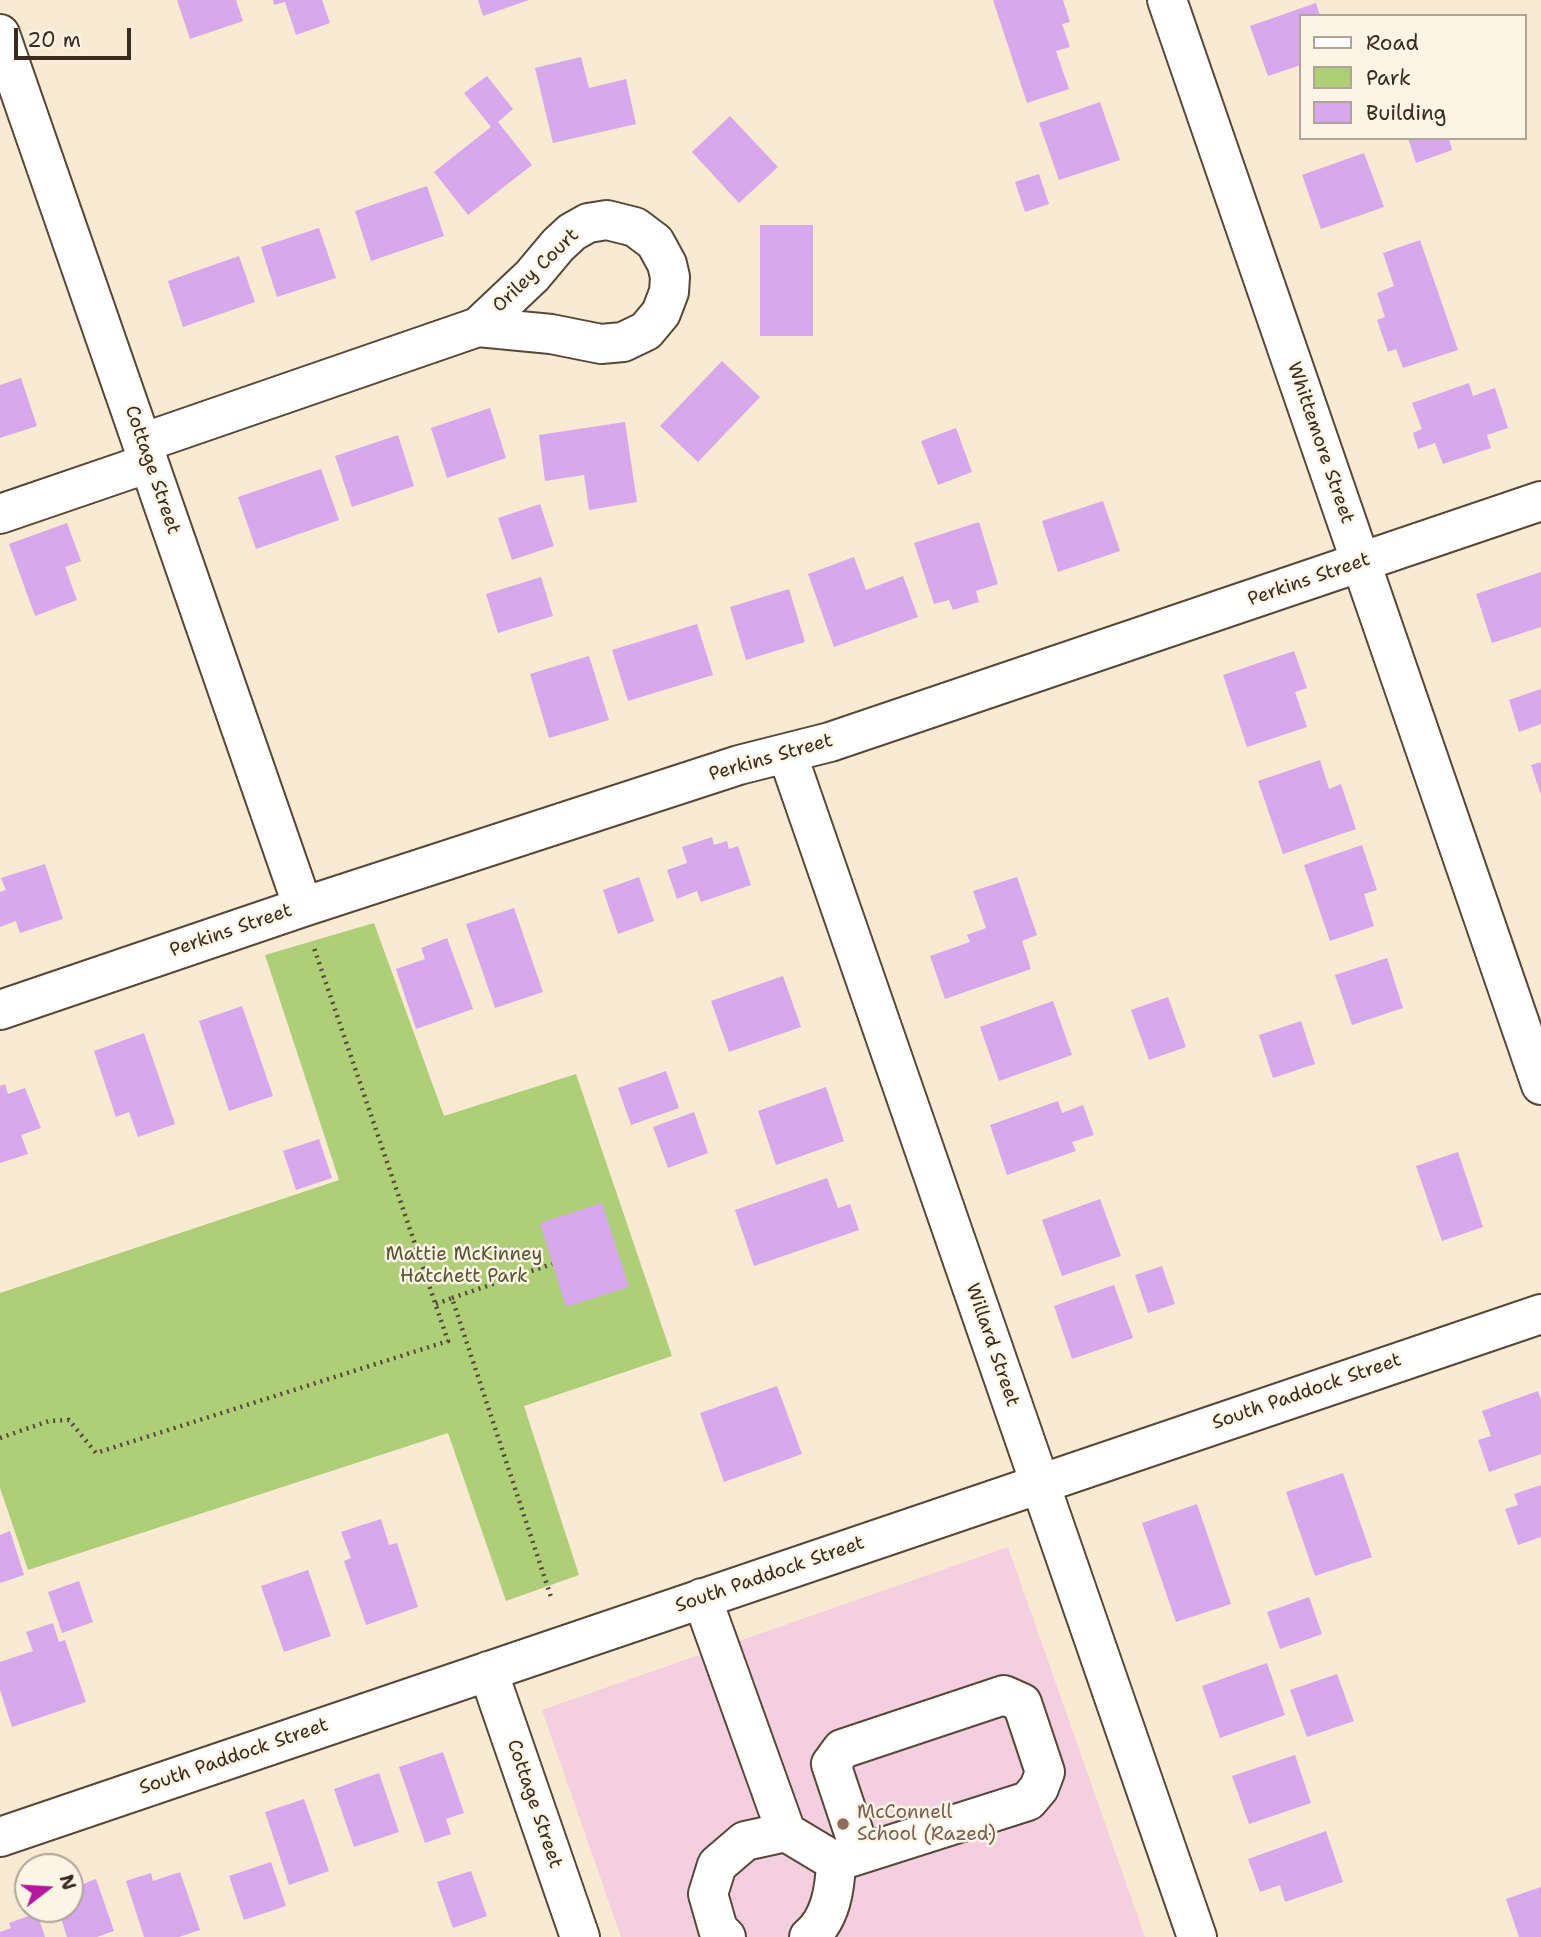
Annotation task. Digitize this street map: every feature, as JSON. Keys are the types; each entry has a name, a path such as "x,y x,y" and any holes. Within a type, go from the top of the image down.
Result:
{"street":[{"name":"Whittemore Street","path":"1167,0 1541,1085"},
{"name":"Cottage Street","path":"0,34 307,924"},
{"name":"Oriley Court","path":"0,514 145,453 478,327 532,276 572,232 588,223 607,220 635,227 655,242 667,264 669,292 661,313 646,331 623,342 601,344 568,336 478,327"},
{"name":"Perkins Street","path":"0,1010 307,924 739,765 830,742 1541,501"},
{"name":"Willard Street","path":"787,753 1197,1937"},
{"name":"South Paddock Street","path":"0,1837 1541,1314"},
{"path":"702,1598 786,1832"},
{"name":"Cottage Street","path":"488,1671 580,1937"},
{"path":"726,1937 718,1929 708,1894 717,1865 745,1841 786,1832 849,1858 1028,1801 1039,1788 1045,1772 1022,1703 1004,1695 842,1749 831,1764 849,1858 828,1908 809,1937"}],"path":[{"path":"0,1438 49,1421 69,1420 96,1453 448,1341 307,924"},
{"path":"436,1304 552,1264"},
{"path":"452,1298 552,1600"}],"shaded area":[{"name":"McConnell School (Razed)","path":"1008,1547 1145,1937 621,1937 542,1710"}],"green space":[{"name":"Mattie McKinney Hatchett Park","path":"374,923 444,1116 576,1074 672,1356 524,1406 579,1575 506,1601 448,1433 28,1570 0,1488 0,1293 339,1180 265,955"}],"building":[{"path":"177,0 236,0 243,21 190,39"},
{"path":"273,0 322,0 330,23 296,35 285,2 274,5"},
{"path":"478,0 529,0 483,16"},
{"path":"993,0 1063,0 1070,22 1062,24 1070,47 1056,51 1069,89 1027,103"},
{"path":"1316,3 1319,14 1300,14 1300,65 1268,76 1250,26"},
{"path":"581,57 589,88 626,79 636,124 553,143 535,68"},
{"path":"487,76 513,109 498,122 532,165 468,215 434,172 491,127 464,93"},
{"path":"1100,102 1120,160 1059,180 1039,123"},
{"path":"730,116 778,167 739,203 692,152"},
{"path":"1409,140 1450,140 1452,150 1416,163"},
{"path":"1364,153 1384,207 1321,229 1302,175"},
{"path":"1039,174 1049,204 1025,212 1015,182"},
{"path":"427,186 444,236 371,261 355,211"},
{"path":"760,225 813,225 813,336 760,336"},
{"path":"319,228 336,278 277,297 261,247"},
{"path":"1420,240 1458,350 1403,368 1396,349 1388,352 1377,320 1385,317 1377,293 1394,286 1383,253"},
{"path":"239,256 255,302 183,327 168,281"},
{"path":"722,361 760,397 698,462 660,426"},
{"path":"21,378 37,426 0,438 0,385"},
{"path":"1469,383 1473,396 1495,388 1508,428 1487,435 1491,448 1443,464 1435,443 1418,449 1413,433 1422,429 1412,403"},
{"path":"490,408 506,458 447,478 431,428"},
{"path":"625,422 637,502 589,510 584,475 545,481 539,435"},
{"path":"956,428 972,472 938,485 921,441"},
{"path":"398,435 414,486 352,507 335,456"},
{"path":"321,469 339,520 256,549 238,497"},
{"path":"1103,501 1120,551 1058,572 1042,521"},
{"path":"540,504 554,546 512,560 498,518"},
{"path":"979,522 998,584 976,591 979,602 953,610 949,600 934,604 914,543"},
{"path":"67,523 81,561 65,567 77,600 35,616 9,544"},
{"path":"854,557 866,590 903,576 918,617 834,647 808,574"},
{"path":"1541,572 1541,627 1492,643 1476,594"},
{"path":"541,577 553,616 498,633 486,594"},
{"path":"789,589 805,642 746,660 730,607"},
{"path":"697,624 713,675 628,701 612,650"},
{"path":"1294,651 1307,688 1295,692 1307,727 1247,747 1223,675"},
{"path":"589,656 609,720 549,738 530,674"},
{"path":"1541,689 1541,724 1519,732 1509,700"},
{"path":"1320,760 1329,789 1341,784 1356,829 1283,854 1258,781"},
{"path":"1541,762 1541,795 1531,765"},
{"path":"712,837 714,845 727,841 729,849 738,846 751,885 701,902 697,891 677,899 667,870 687,863 682,847"},
{"path":"1362,845 1377,890 1364,894 1374,926 1330,941 1304,865"},
{"path":"45,864 63,919 20,933 16,921 0,927 0,892 6,890 1,878"},
{"path":"639,877 654,921 618,934 603,890"},
{"path":"1017,877 1037,935 1022,941 1031,969 945,999 930,956 970,942 967,935 986,928 973,891"},
{"path":"514,908 543,992 495,1008 466,924"},
{"path":"447,938 473,1009 416,1029 396,969 425,959 421,948"},
{"path":"1387,958 1403,1008 1352,1025 1335,975"},
{"path":"783,976 801,1027 729,1052 711,1001"},
{"path":"1168,997 1186,1047 1149,1060 1131,1010"},
{"path":"1053,1001 1072,1055 999,1081 980,1027"},
{"path":"242,1006 273,1096 229,1111 199,1021"},
{"path":"1301,1021 1315,1064 1273,1078 1259,1035"},
{"path":"144,1033 175,1124 138,1137 129,1112 116,1117 94,1051"},
{"path":"666,1071 679,1108 631,1125 618,1088"},
{"path":"5,1084 8,1094 25,1088 41,1128 21,1135 28,1154 0,1163 0,1086"},
{"path":"826,1087 844,1141 776,1165 758,1111"},
{"path":"1058,1101 1062,1113 1083,1105 1094,1135 1072,1142 1076,1151 1007,1175 990,1125"},
{"path":"694,1112 708,1153 668,1168 653,1127"},
{"path":"319,1139 332,1178 296,1190 283,1151"},
{"path":"1458,1152 1483,1227 1442,1241 1416,1166"},
{"path":"827,1178 838,1208 850,1204 859,1230 754,1266 735,1210"},
{"path":"1100,1199 1121,1256 1062,1276 1042,1220"},
{"path":"602,1203 629,1287 566,1307 540,1223"},
{"path":"1162,1266 1175,1304 1148,1313 1135,1275"},
{"path":"1114,1285 1133,1338 1072,1359 1054,1306"},
{"path":"777,1386 802,1454 724,1482 700,1413"},
{"path":"1538,1391 1541,1400 1541,1454 1489,1472 1478,1440 1491,1436 1482,1411"},
{"path":"1343,1473 1372,1557 1315,1576 1286,1492"},
{"path":"1541,1485 1541,1537 1518,1545 1505,1509 1518,1505 1514,1494"},
{"path":"1197,1504 1231,1604 1176,1622 1142,1523"},
{"path":"381,1519 389,1545 397,1543 418,1607 366,1625 344,1561 351,1558 341,1532"},
{"path":"10,1531 24,1575 0,1583 0,1535"},
{"path":"308,1570 331,1636 284,1652 261,1586"},
{"path":"79,1581 93,1622 62,1633 48,1592"},
{"path":"1309,1597 1322,1634 1280,1649 1267,1612"},
{"path":"53,1623 59,1642 65,1640 86,1702 12,1727 0,1690 0,1662 33,1651 26,1632"},
{"path":"1267,1663 1285,1715 1220,1738 1202,1686"},
{"path":"1337,1674 1354,1721 1307,1737 1290,1690"},
{"path":"443,1752 464,1813 446,1819 451,1834 425,1843 399,1767"},
{"path":"1295,1755 1311,1803 1249,1824 1232,1776"},
{"path":"379,1773 399,1832 354,1847 334,1789"},
{"path":"304,1799 329,1871 289,1885 265,1812"},
{"path":"1326,1831 1343,1882 1285,1902 1280,1885 1260,1892 1248,1859"},
{"path":"271,1862 286,1906 244,1920 229,1876"},
{"path":"471,1871 487,1916 453,1928 437,1882"},
{"path":"180,1872 200,1930 179,1937 144,1937 126,1881 151,1873 153,1881"},
{"path":"96,1879 114,1931 97,1937 67,1937 62,1923 84,1923 84,1884"},
{"path":"1541,1887 1541,1937 1519,1937 1506,1899"},
{"path":"9,1923 40,1923 45,1937 0,1937 0,1932 11,1928"}],"place":[{"name":"McConnell School (Razed)","path":"843,1824"}]}
